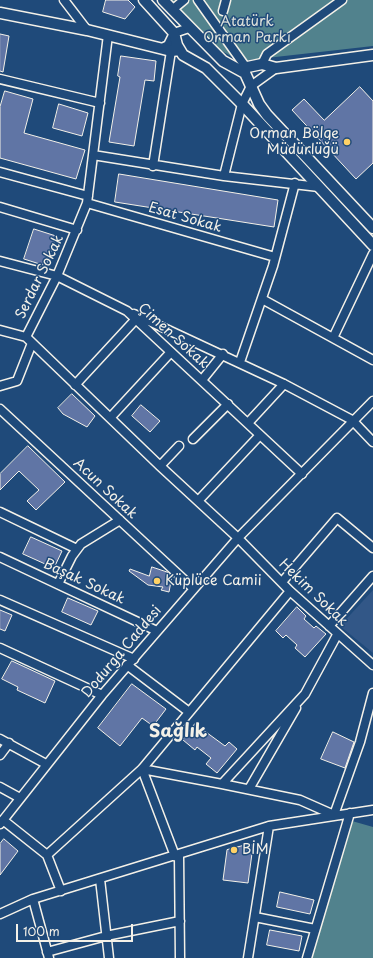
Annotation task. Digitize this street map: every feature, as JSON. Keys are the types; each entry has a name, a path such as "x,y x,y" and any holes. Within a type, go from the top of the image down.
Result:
{"main road":[{"path":"144,0 174,33 171,49"},
{"path":"163,0 223,61 242,68 262,64 276,68 373,55"},
{"path":"0,13 87,30 171,49 206,68 242,104 373,245"},
{"path":"242,68 259,104 267,115 373,228"}],"street":[{"path":"64,0 87,30"},
{"path":"172,10 184,0"},
{"path":"198,0 242,68"},
{"path":"222,11 226,0"},
{"path":"262,64 267,54 342,0"},
{"path":"152,166 171,49 168,45 174,33 189,28"},
{"name":"Serdar Sokak","path":"0,386 17,381 29,340 77,230 87,199 108,35"},
{"path":"224,176 242,104 251,86 276,68"},
{"path":"0,79 100,103"},
{"path":"93,155 152,166 224,176 296,183 319,188"},
{"name":"Esat Sokak","path":"0,172 275,257"},
{"path":"240,362 262,299 296,183"},
{"path":"0,207 77,230"},
{"path":"333,338 373,254"},
{"name":"Çimen Sokak","path":"0,261 57,276 127,311 302,474"},
{"path":"262,299 373,360"},
{"path":"127,311 240,362 352,420 373,442"},
{"path":"75,385 136,320"},
{"path":"0,330 29,340 160,466 238,538"},
{"path":"110,418 171,352"},
{"path":"202,380 223,354"},
{"path":"248,423 284,384"},
{"name":"Dodurga Caddesi","path":"1,822 102,695 193,588 238,538 302,474 352,420 373,401"},
{"path":"193,439 228,404"},
{"name":"Acun Sokak","path":"0,409 193,588"},
{"path":"198,501 260,435"},
{"path":"160,466 179,446"},
{"path":"0,512 77,549"},
{"path":"282,582 337,518 373,548"},
{"path":"58,584 72,556 80,544 120,520"},
{"name":"Hekim Sokak","path":"238,538 290,591 373,665"},
{"name":"Başak Sokak","path":"0,558 157,630"},
{"path":"329,626 373,576"},
{"path":"47,855 142,769 290,591"},
{"path":"0,600 134,659"},
{"path":"249,789 305,694 337,634"},
{"path":"0,648 102,695"},
{"path":"127,665 189,712"},
{"path":"334,815 360,742 373,693"},
{"path":"222,784 305,694"},
{"path":"0,738 46,764"},
{"path":"0,754 9,743"},
{"path":"142,769 300,800 334,815"},
{"path":"142,769 177,855 180,958"},
{"path":"0,787 20,798"},
{"path":"0,914 33,899 269,826 370,810 373,803"},
{"path":"307,958 350,813"},
{"path":"1,822 47,855 61,891"},
{"path":"248,958 269,826"},
{"path":"100,879 109,958"},
{"path":"33,899 48,955 106,936 180,922"},
{"path":"255,917 315,929"}],"shaded area":[{"path":"373,590 373,653 340,626"}],"green space":[{"name":"Atatürk Orman Parkı","path":"170,0 373,0 373,46 240,61 220,50"},
{"path":"352,821 373,827 373,958 311,958"}],"building":[{"path":"106,0 128,0 135,7 125,19 103,12"},
{"path":"0,34 9,36 3,72 0,71"},
{"path":"121,56 156,61 154,81 145,80 134,146 109,142 120,77 118,76"},
{"name":"Orman Bölge Müdürlüğü","path":"360,87 373,101 373,163 356,179 292,110 304,99 324,120"},
{"path":"5,91 33,99 24,133 85,150 76,179 0,158 0,107"},
{"path":"59,104 88,113 82,136 53,128"},
{"path":"119,174 278,200 274,227 115,202"},
{"path":"34,229 56,236 46,266 24,259"},
{"path":"72,394 95,416 87,427 63,414 58,408"},
{"path":"141,405 160,421 150,432 132,416"},
{"path":"28,446 65,482 36,510 27,501 39,490 19,471 0,490 0,474"},
{"path":"31,537 62,551 54,568 23,554"},
{"name":"Küplüce Camii","path":"152,567 167,572 172,576 169,592 161,590 163,587 148,585 129,571 130,569 149,576"},
{"path":"68,598 98,611 91,625 62,612"},
{"path":"297,607 306,616 304,619 314,628 316,626 326,634 305,657 295,648 297,645 286,635 283,638 276,631"},
{"path":"0,610 12,615 5,631 0,629"},
{"path":"12,661 55,681 45,703 17,690 18,687 2,679"},
{"path":"132,684 166,709 153,726 142,718 120,746 98,728"},
{"path":"195,724 225,746 229,742 237,749 217,773 206,764 211,758 197,747 195,750 183,740"},
{"path":"333,732 354,742 345,768 321,759"},
{"path":"4,839 18,851 0,875 0,844"},
{"path":"250,844 253,846 248,883 223,880 227,850"},
{"path":"280,892 314,900 310,914 277,907"},
{"path":"270,930 302,936 299,951 267,945"}],"place":[{"name":"Orman Bölge Müdürlüğü","path":"347,142"},
{"name":"Küplüce Camii","path":"157,581"},
{"name":"BİM","path":"234,850"}],"district":[{"name":"Sağlık","path":"178,732"}]}
